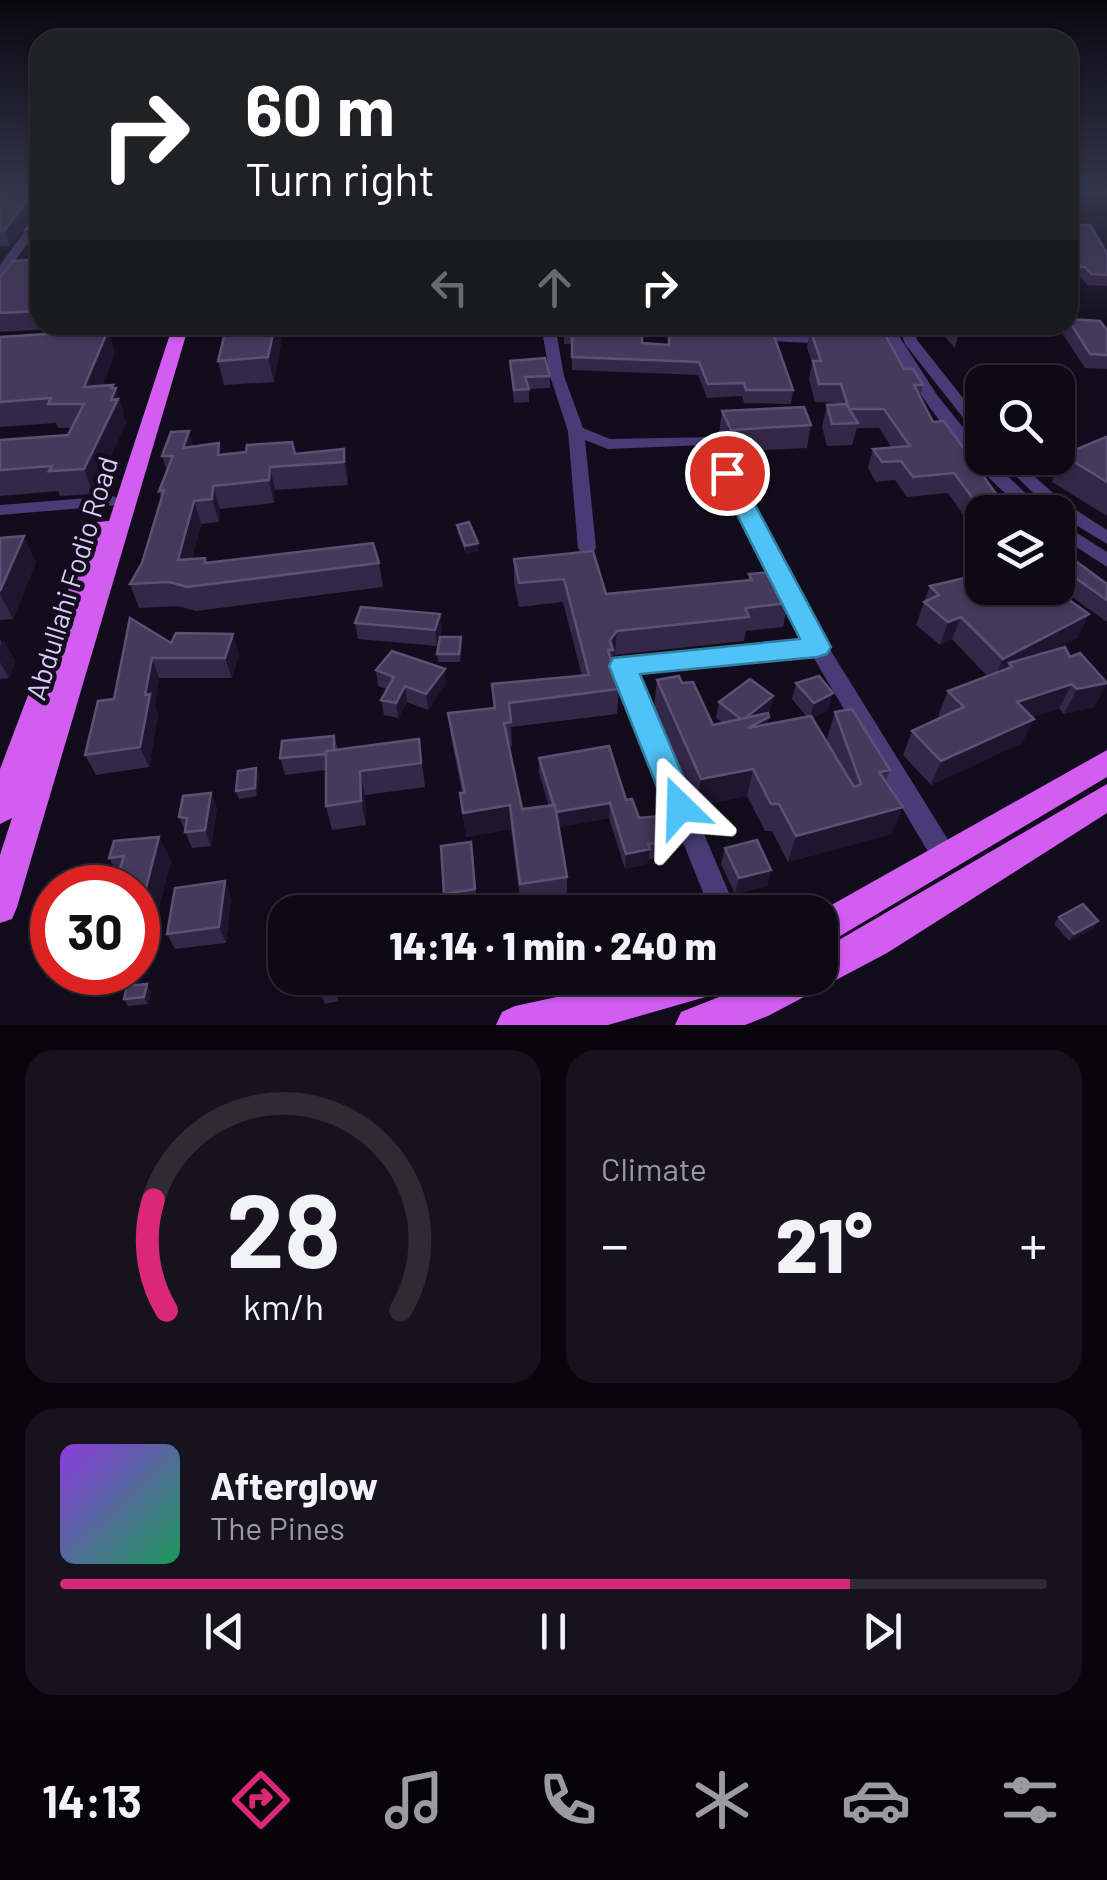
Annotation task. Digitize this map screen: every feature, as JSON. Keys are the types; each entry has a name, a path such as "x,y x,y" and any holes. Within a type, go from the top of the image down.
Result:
{"main road":[{"name":"Abdullahi Fodio Road","path":"0,810 169,335"},
{"name":"Abdullahi Fodio Road","path":"0,907 178,335"},
{"path":"838,921 1107,762"},
{"path":"838,961 875,942 1107,797"},
{"path":"515,1025 648,995"},
{"path":"694,1025 771,995"}],"street":[{"path":"0,273 25,239"},
{"path":"549,335 557,376 576,432 588,548"},
{"path":"890,335 986,464 1018,495"},
{"path":"908,335 965,410"},
{"path":"741,336 836,340"},
{"path":"875,342 894,343"},
{"path":"576,432 608,444 710,440 817,647 946,859"},
{"path":"1022,475 1056,506 1107,538"},
{"path":"0,510 112,501"},
{"path":"1075,539 1107,561"},
{"path":"717,895 623,666 817,647"}],"building":[{"path":"1078,239 1098,239 1107,253 1107,275 1091,274 1085,267 1078,267"},
{"path":"30,260 30,312 0,313 0,278 13,261"},
{"path":"1078,320 1100,321 1107,330 1107,355 1090,354 1078,335"},
{"path":"106,335 84,387 113,385 111,388 116,388 111,400 118,399 84,469 49,471 52,466 0,470 0,440 68,435 84,404 48,404 51,398 0,402 0,337"},
{"path":"224,335 273,335 268,357 218,361"},
{"path":"572,335 642,335 642,343 669,345 669,335 774,335 793,390 746,390 744,383 708,384 699,362 572,357"},
{"path":"812,335 885,335 904,369 913,369 923,385 914,385 933,422 944,421 965,450 965,475 983,475 997,495 970,495 954,473 913,477 901,461 882,462 873,449 910,446 884,409 849,409 841,384 819,384 813,361 821,361"},
{"path":"545,358 550,376 525,377 529,389 514,390 510,361"},
{"path":"846,404 858,423 832,424 827,405"},
{"path":"804,407 811,425 731,430 722,411"},
{"path":"189,431 183,448 219,443 218,455 246,452 247,445 292,442 295,454 344,449 344,462 270,467 269,480 213,486 212,499 194,501 178,560 205,558 205,563 373,543 379,563 187,587 169,582 130,584 142,563 164,490 159,491 173,456 162,456 171,432"},
{"path":"1107,438 1107,482 1075,462 1075,450"},
{"path":"469,522 478,543 465,546 457,525"},
{"path":"24,536 0,591 0,538"},
{"path":"593,551 606,594 752,580 749,574 773,572 788,603 745,608 749,617 617,631 610,640 613,650 608,650 619,689 509,703 511,722 504,723 522,809 555,805 567,877 520,884 510,805 463,813 460,793 465,793 448,713 495,708 492,684 589,675 564,579 519,583 514,559"},
{"path":"1075,560 1107,584 1107,600 1075,578"},
{"path":"965,578 965,605 1075,604 1089,614 1003,659 961,617 948,622 924,602 939,595 930,586"},
{"path":"361,607 440,614 435,630 355,623"},
{"path":"130,618 171,643 176,633 233,634 225,658 152,658 140,747 85,755 98,701 114,699"},
{"path":"440,637 461,637 459,654 437,654"},
{"path":"1065,647 1070,657 1080,653 1107,683 1077,689 1072,684 1017,702 1034,719 941,761 912,731 964,707 948,691 1012,667 1009,663"},
{"path":"392,651 445,669 426,694 405,686 396,703 381,700 394,677 376,670"},
{"path":"679,676 682,683 693,682 713,725 768,713 769,717 748,728 811,716 854,787 861,784 835,712 852,709 890,770 879,772 903,807 796,836 779,804 771,804 753,769 701,779 657,680"},
{"path":"819,676 833,693 814,703 796,683"},
{"path":"750,679 773,696 741,719 719,702"},
{"path":"334,736 334,750 326,754 280,758 282,741"},
{"path":"419,739 421,763 360,771 361,801 326,806 326,751"},
{"path":"609,746 626,800 632,799 639,818 659,816 666,842 648,844 650,849 626,854 610,803 556,812 539,758"},
{"path":"256,768 255,788 236,791 238,771"},
{"path":"211,793 205,830 185,832 187,818 179,817 183,796"},
{"path":"159,837 152,865 121,865 124,856 109,858 114,841"},
{"path":"757,840 771,870 739,878 725,848"},
{"path":"471,842 475,889 444,894 441,846"},
{"path":"225,881 219,927 167,934 175,888"},
{"path":"1083,904 1098,921 1074,934 1059,917"}],"route":[{"path":"680,807 623,666 817,647 727,473"}]}
